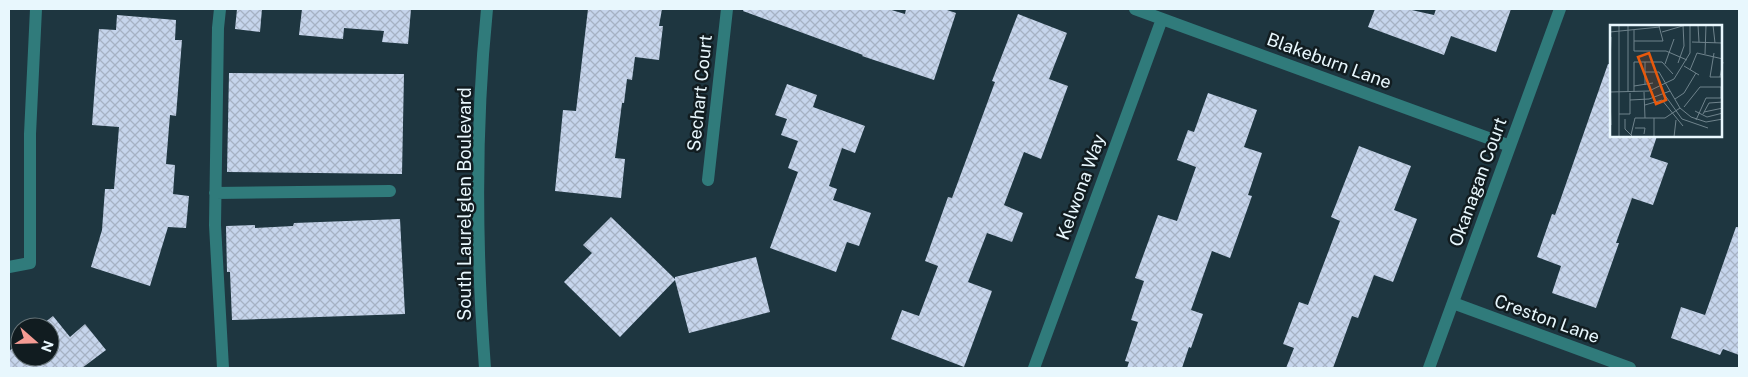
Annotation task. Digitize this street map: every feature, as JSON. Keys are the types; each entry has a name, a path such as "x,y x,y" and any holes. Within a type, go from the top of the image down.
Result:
{"street":[{"path":"9,267 30,263 30,134 36,9"},
{"path":"220,9 218,28 215,225 222,368"},
{"name":"South Laurelglen Boulevard","path":"485,368 479,261 478,155 483,48 487,9"},
{"name":"Sechart Court","path":"708,180 727,9"},
{"name":"Blakeburn Lane","path":"1135,9 1510,146"},
{"name":"Okanagan Court","path":"1429,368 1560,9"},
{"name":"Kelwona Way","path":"1034,368 1162,19"},
{"path":"215,193 390,191"},
{"name":"Creston Lane","path":"1452,303 1630,368"}],"building":[{"path":"237,9 262,9 260,32 235,29"},
{"path":"302,9 411,9 408,44 382,42 384,31 344,28 343,39 299,35"},
{"path":"588,9 662,9 659,26 663,26 659,60 635,57 632,80 627,79 615,158 625,159 621,198 555,191 563,110 576,111"},
{"path":"744,9 888,9 905,14 906,9 944,9 956,13 934,80 862,56 743,11"},
{"path":"1375,9 1407,9 1434,15 1436,9 1511,9 1496,52 1451,36 1444,55 1368,27"},
{"path":"1018,14 1067,33 1049,79 1068,86 1041,159 1024,152 1004,205 1023,213 1012,242 987,233 968,282 992,291 964,367 891,339 902,310 919,316 938,266 925,261 948,197 952,198 995,82 992,81"},
{"path":"117,15 176,20 175,40 182,40 176,116 170,115 166,164 175,165 173,194 189,196 186,228 168,227 150,286 91,267 102,230 105,189 114,189 119,127 92,125 99,29 116,30"},
{"path":"1608,64 1610,64 1610,138 1656,138 1650,157 1668,163 1653,205 1632,198 1616,243 1619,243 1596,308 1552,293 1561,266 1537,257 1552,214 1555,215"},
{"path":"229,73 404,74 402,174 227,172"},
{"path":"787,84 817,95 813,107 865,126 855,153 842,148 829,186 837,189 833,200 871,213 859,246 847,242 836,272 770,248 798,172 788,168 798,141 781,135 787,119 775,115"},
{"path":"1208,93 1257,110 1244,147 1262,153 1248,195 1252,196 1230,258 1212,251 1191,310 1203,314 1182,368 1127,368 1129,362 1125,361 1138,322 1131,320 1144,281 1135,278 1158,215 1177,221 1196,167 1177,160 1188,130 1194,132"},
{"path":"1359,146 1411,166 1394,210 1417,219 1393,282 1374,275 1358,318 1352,316 1333,368 1286,368 1294,348 1283,344 1299,302 1308,305 1340,221 1331,217"},
{"path":"611,217 675,279 675,277 756,257 770,312 689,333 675,280 620,337 564,282 592,253 583,245"},
{"path":"400,219 405,314 232,320 230,272 227,272 226,226 255,225 255,228 293,226 294,223"},
{"path":"1736,227 1739,227 1739,355 1723,349 1720,355 1671,338 1681,307 1705,315"},
{"path":"85,324 106,350 82,368 9,368 9,351 10,367 60,367 60,325 70,337"}]}
